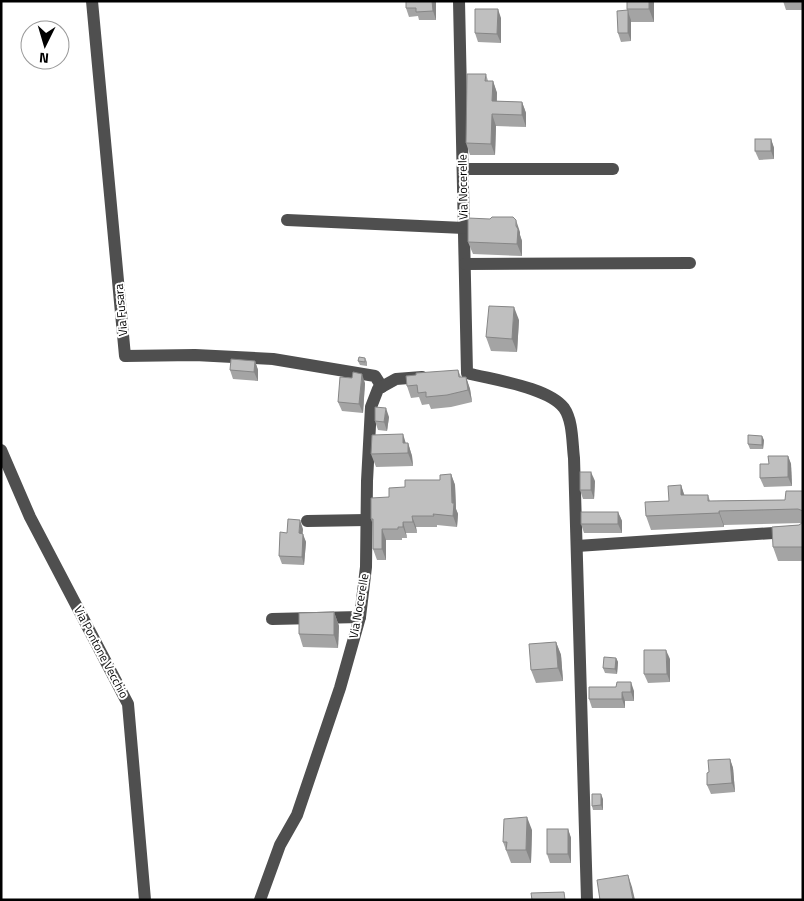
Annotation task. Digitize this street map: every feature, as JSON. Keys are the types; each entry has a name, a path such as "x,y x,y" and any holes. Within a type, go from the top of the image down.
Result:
{"street":[{"name":"Via Fusara","path":"92,1 125,356 195,355 273,359 375,376 382,387"},
{"name":"Via Nocerelle","path":"459,1 464,228 462,374 541,391 553,397 564,409 569,422 574,458 587,900"},
{"path":"463,169 613,170"},
{"path":"287,220 464,228"},
{"path":"464,264 690,263"},
{"path":"382,387 396,379 431,376"},
{"name":"Via Nocerelle","path":"260,900 280,845 297,815 340,688 360,617 366,567 371,407 378,388 382,387"},
{"name":"Via Pontone Vecchio","path":"1,450 30,517 128,704 145,900"},
{"path":"307,521 367,520"},
{"path":"577,546 803,531"},
{"path":"272,619 360,617"}],"building":[{"path":"406,1 432,1 433,11 416,12 416,8 406,8"},
{"path":"627,1 649,1 649,9 627,9"},
{"path":"475,9 498,9 497,34 475,33"},
{"path":"628,10 628,33 618,33 617,11"},
{"path":"467,74 486,74 485,81 493,81 492,101 522,102 522,115 492,114 491,144 466,143"},
{"path":"755,139 771,139 771,151 755,151"},
{"path":"492,217 513,217 516,220 518,229 517,244 468,242 468,218 490,219"},
{"path":"489,306 514,307 512,339 486,337"},
{"path":"359,357 365,358 365,362 358,361"},
{"path":"231,359 255,361 254,372 230,370"},
{"path":"458,370 459,377 466,377 468,390 426,397 426,392 418,393 417,385 407,386 406,376 416,375 416,373"},
{"path":"353,372 362,374 359,404 338,402 340,377 352,378"},
{"path":"375,407 386,408 384,422 375,421"},
{"path":"403,434 403,443 408,443 408,453 371,454 372,435"},
{"path":"748,435 762,436 762,445 748,444"},
{"path":"768,456 788,456 788,477 760,478 760,464 769,464"},
{"path":"580,472 591,472 591,490 580,490"},
{"path":"451,474 452,503 454,503 453,516 433,514 434,516 412,516 413,522 403,522 403,527 398,527 398,529 382,529 382,549 373,549 371,498 389,497 389,488 405,487 405,480 440,480 440,475"},
{"path":"681,485 681,495 708,495 708,501 785,500 786,491 803,491 803,511 798,509 719,511 719,513 646,516 645,502 669,501 668,486"},
{"path":"581,512 618,512 618,524 581,524"},
{"path":"288,519 300,520 299,533 303,534 302,557 279,556 280,532 287,533"},
{"path":"803,522 803,547 773,547 772,527 799,525"},
{"path":"334,612 334,635 299,634 299,613"},
{"path":"556,642 558,668 531,670 529,644"},
{"path":"644,650 666,650 667,674 644,674"},
{"path":"604,657 616,658 615,669 603,668"},
{"path":"617,682 631,682 631,692 622,692 622,699 589,699 589,687 616,687"},
{"path":"730,759 732,783 707,785 708,760"},
{"path":"592,794 601,794 601,805 592,806"},
{"path":"527,817 526,850 506,850 507,842 503,842 504,819"},
{"path":"547,829 568,829 568,854 547,854"},
{"path":"628,875 633,900 600,900 597,880"},
{"path":"564,892 565,900 532,900 531,893"}]}
